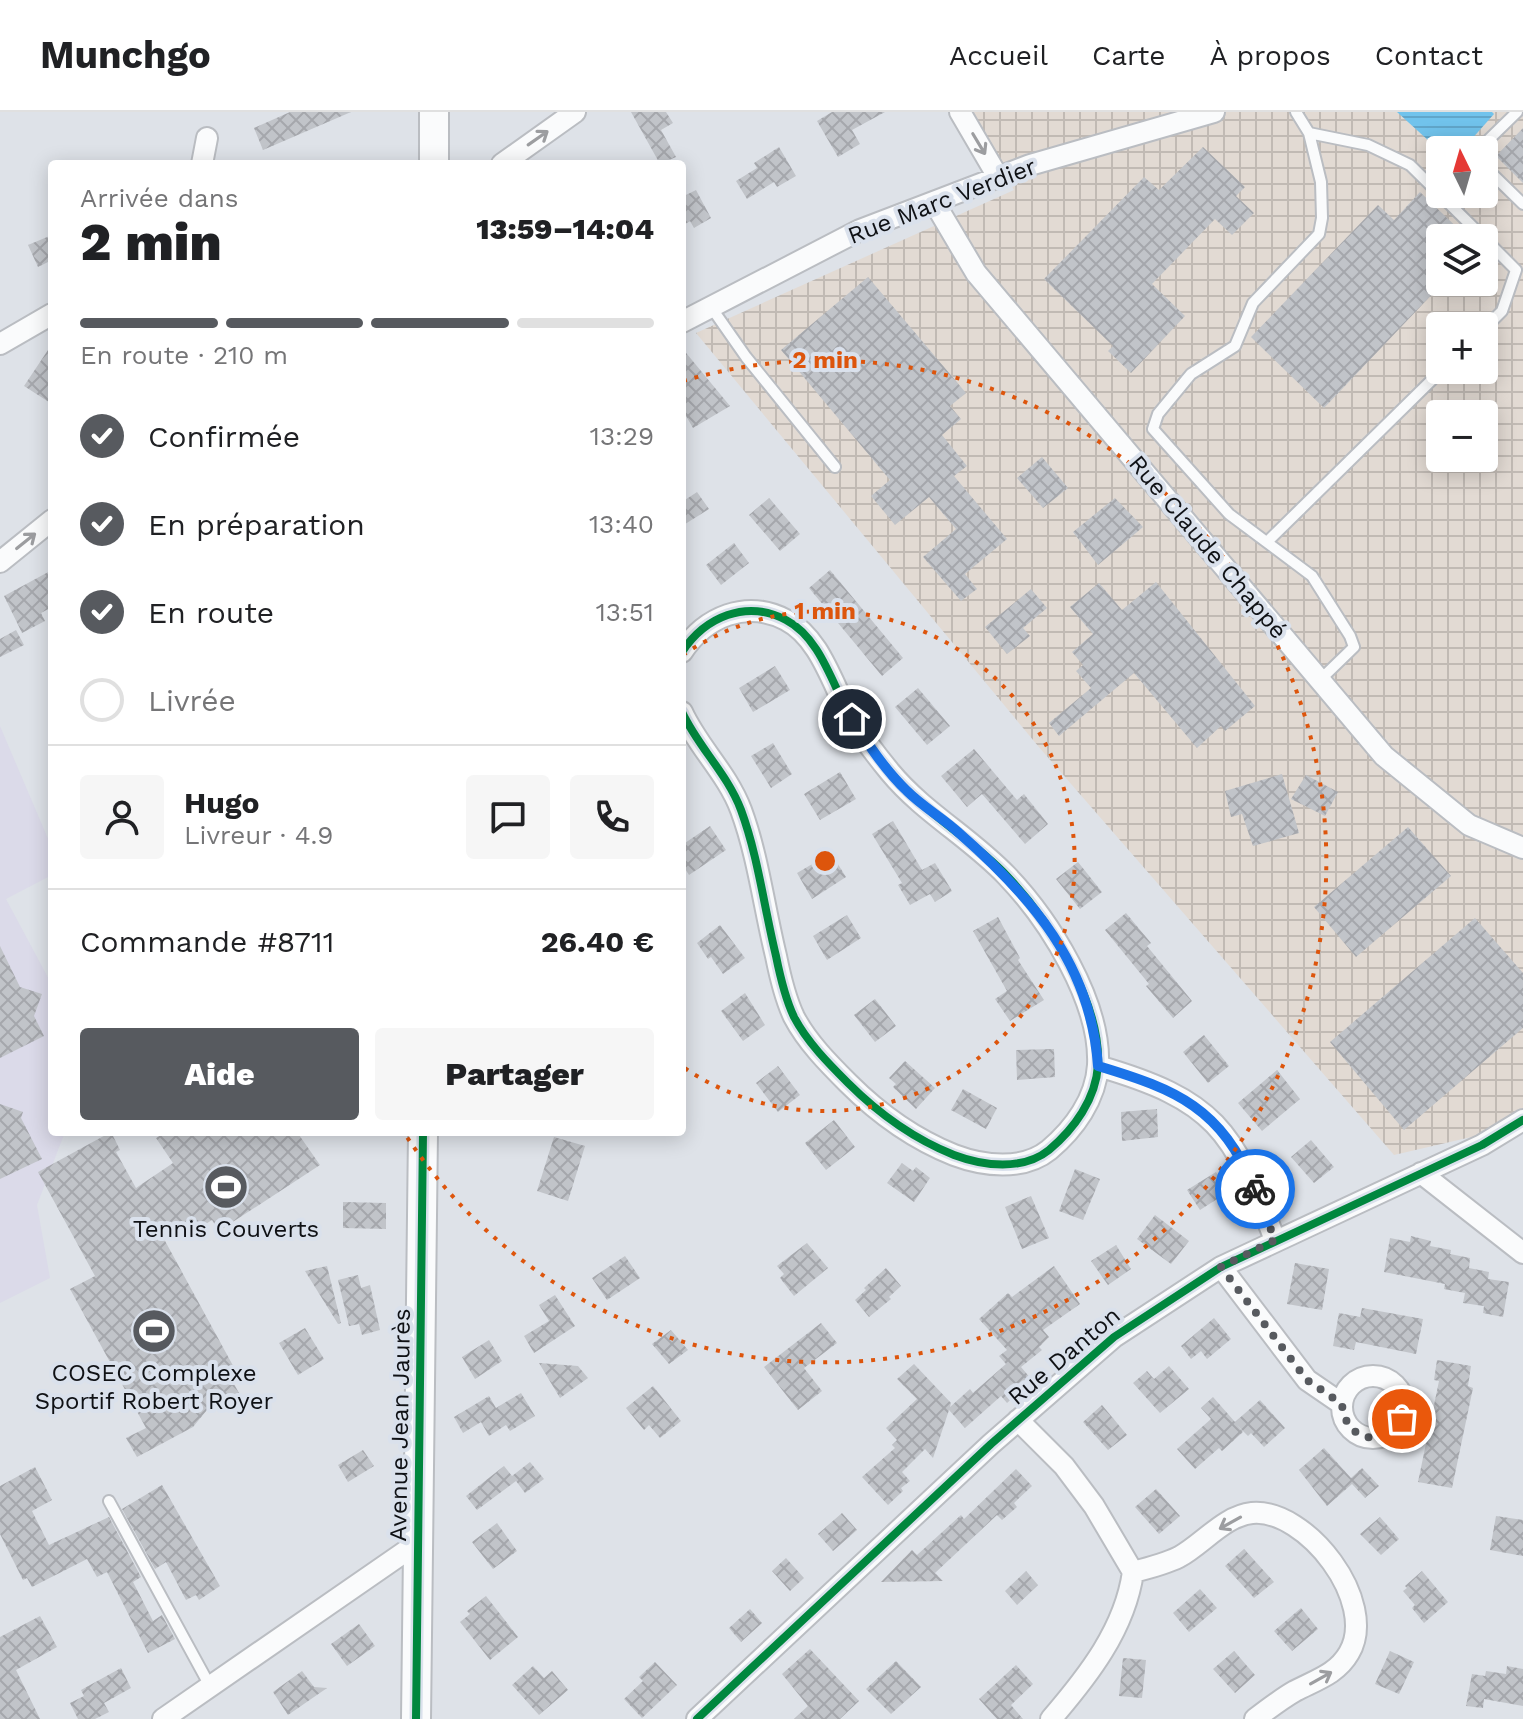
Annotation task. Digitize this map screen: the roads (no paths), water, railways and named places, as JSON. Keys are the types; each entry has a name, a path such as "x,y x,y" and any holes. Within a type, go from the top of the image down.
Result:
{"main road":[{"path":"434,112 434,160"},
{"name":"Avenue Jean Jaurès","path":"416,1719 423,1136"}],"street":[{"path":"508,160 575,112"},
{"path":"960,112 998,177"},
{"name":"Rue Marc Verdier","path":"686,320 860,230 1030,165 1214,112"},
{"path":"203,160 207,138"},
{"name":"Rue Claude Chappé","path":"934,202 976,273 1384,756 1469,825 1523,848"},
{"path":"0,344 48,316"},
{"path":"0,562 48,523"},
{"path":"686,646 706,624 737,611 756,611 789,621 814,646 852,719 892,775 907,792 1006,875 1054,934 1074,970 1085,1002 1094,1030 1098,1066 1090,1098 1079,1118 1045,1153 1025,1161 999,1165 973,1162 926,1144 868,1103 825,1058 794,1017 779,971 741,810 720,769 686,720"},
{"path":"1098,1066 1172,1092 1217,1124 1234,1145 1247,1170 1275,1240"},
{"name":"Rue Danton","path":"697,1719 882,1544 1114,1337 1221,1267 1482,1145 1523,1120"},
{"path":"1421,1173 1523,1253"},
{"path":"1221,1267 1307,1380 1342,1404"},
{"path":"1018,1420 1064,1466 1094,1506 1133,1572 1129,1597 1100,1656 1051,1719"},
{"path":"1133,1572 1179,1557 1230,1520 1251,1513 1272,1514 1295,1524 1339,1571 1352,1595 1357,1620 1355,1640 1348,1655 1336,1670 1295,1691 1255,1719"},
{"path":"163,1719 419,1542"}],"lane":[{"path":"1296,112 1309,133 1321,182 1319,234 1253,303 1235,346 1191,374 1158,414 1153,429 1229,514 1312,576 1354,647 1320,680"},
{"path":"1492,136 1517,112"},
{"path":"1309,133 1368,145 1410,165 1470,224"},
{"path":"1498,180 1523,204"},
{"path":"1498,252 1516,270 1498,315"},
{"path":"711,307 746,357 835,467"},
{"path":"1267,542 1428,384"},
{"path":"109,1501 210,1686"}],"water":[{"path":"1397,112 1494,114 1474,136 1426,138"}],"place":[{"name":"Tennis Couverts","path":"226,1187"},
{"name":"COSEC Complexe Sportif Robert Royer","path":"154,1331"}]}
